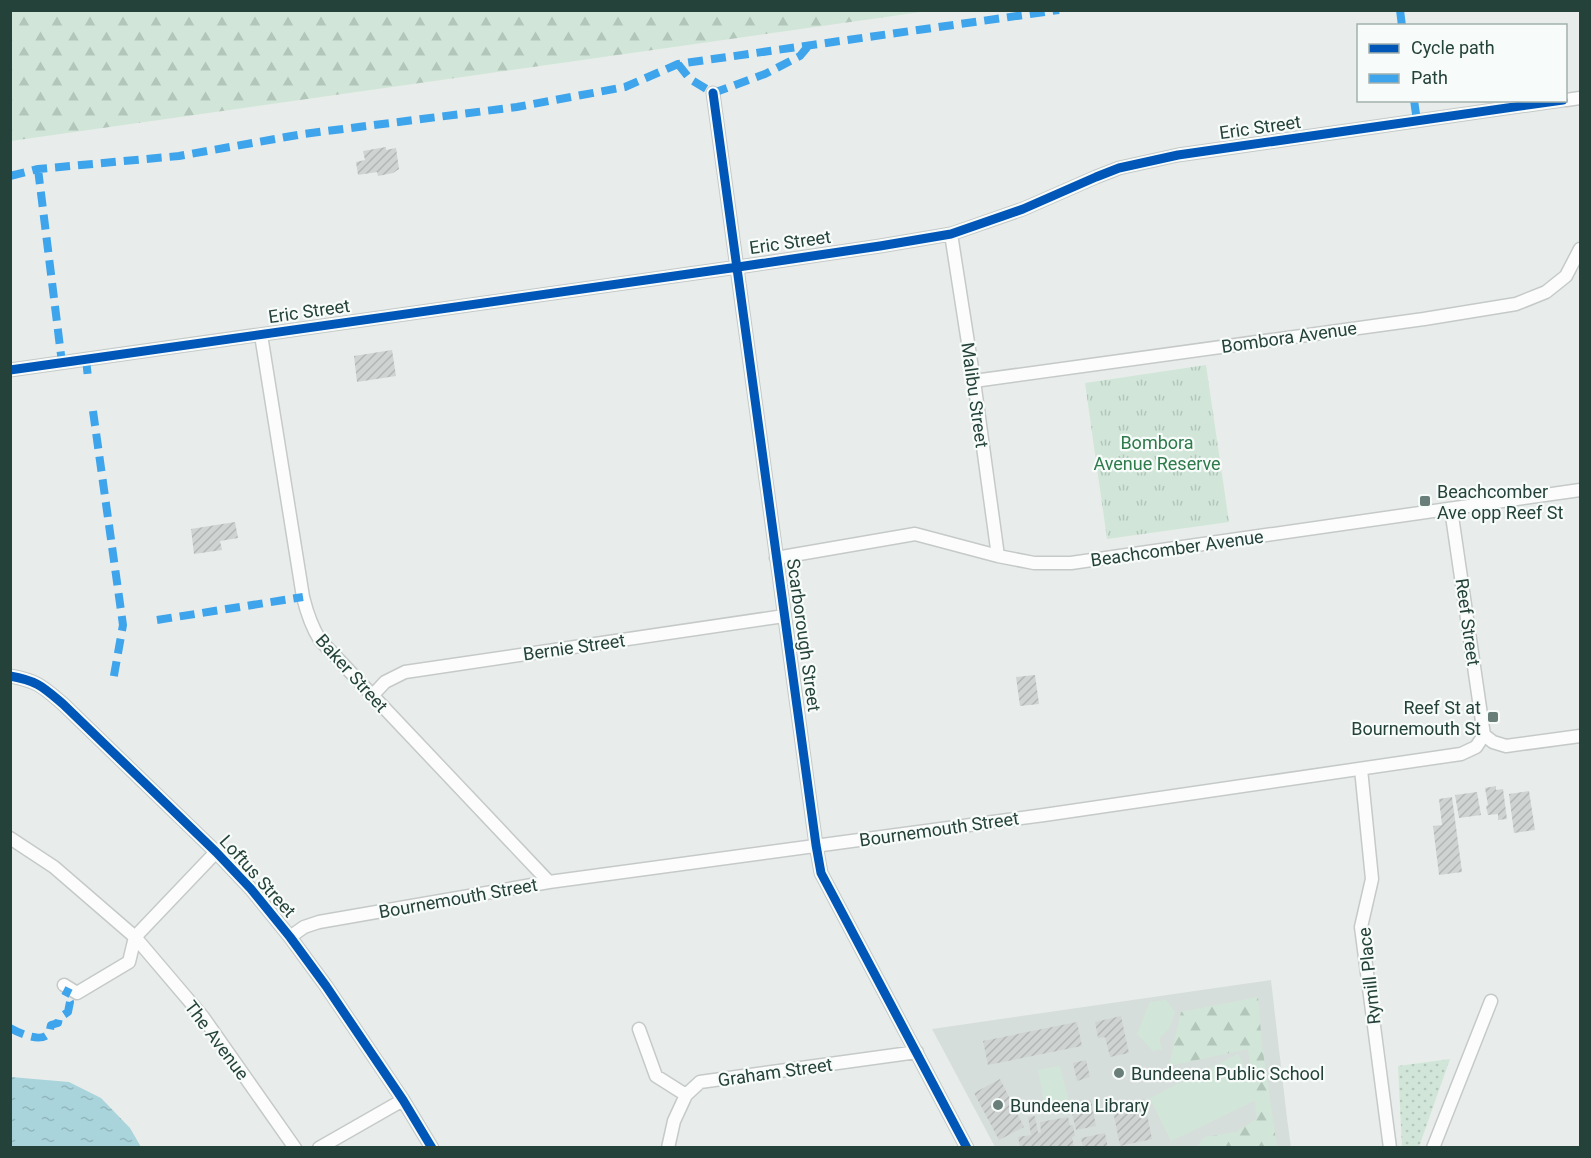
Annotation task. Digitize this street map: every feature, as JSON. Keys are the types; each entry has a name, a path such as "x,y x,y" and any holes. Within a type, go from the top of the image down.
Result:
{"street":[{"name":"Scarborough Street","path":"713,93 821,873 967,1148"},
{"name":"Eric Street","path":"10,370 738,267 951,234 1023,209 1111,171 1148,161 1550,102"},
{"name":"Malibu Street","path":"951,234 998,556"},
{"name":"Bombora Avenue","path":"974,381 1425,319 1516,304 1546,292 1566,276 1581,249"},
{"name":"Baker Street","path":"261,335 308,618 320,640 549,882"},
{"name":"Beachcomber Avenue","path":"777,558 915,534 1034,563 1071,563 1581,490"},
{"name":"Reef Street","path":"1451,509 1485,735"},
{"name":"Bernie Street","path":"372,696 385,682 405,672 784,616"},
{"name":"Loftus Street","path":"10,676 36,682 57,699 237,873 291,937 326,986 403,1100 432,1148"},
{"path":"1485,735 1493,742 1506,746 1581,736"},
{"name":"Bournemouth Street","path":"291,937 304,927 319,922 549,882 1044,815 1461,754 1476,747 1485,735"},
{"name":"Rymill Place","path":"1361,769 1372,879 1361,927 1390,1148"},
{"name":"The Avenue","path":"10,838 54,867 135,937 203,1017 295,1148"},
{"path":"64,985 77,993 129,962 135,937 216,852"},
{"path":"1433,1148 1491,1001"},
{"path":"639,1029 656,1076 686,1095 674,1120 668,1148"},
{"name":"Graham Street","path":"686,1095 700,1082 917,1052"},
{"path":"319,1148 403,1100"}],"shaded area":[{"name":"Bundeena Public School","path":"1271,980 1291,1147 995,1147 932,1029"}],"green space":[{"path":"11,10 928,10 928,11 11,141"},
{"name":"Bombora Avenue Reserve","path":"1206,365 1229,522 1107,539 1085,383"},
{"path":"1258,997 1262,1045 1277,1147 1197,1147 1205,1137 1237,1132 1257,1118 1248,1049 1169,1066 1181,1012"},
{"path":"1166,1000 1175,1012 1169,1029 1159,1039 1162,1049 1153,1051 1137,1034 1150,1002"},
{"path":"1238,1054 1260,1098 1171,1141 1150,1098"},
{"path":"1450,1059 1419,1147 1402,1147 1398,1066"},
{"path":"1060,1066 1070,1105 1046,1111 1038,1070"}],"water":[{"path":"11,1077 69,1082 101,1098 130,1128 141,1147 11,1147"}],"building":[{"path":"386,147 386,150 396,148 399,169 393,173 378,176 377,172 358,175 356,162 365,160 363,151"},
{"path":"392,350 396,376 357,382 354,356"},
{"path":"235,522 238,538 220,541 222,550 194,554 191,529"},
{"path":"1035,675 1039,704 1020,706 1016,677"},
{"path":"1496,786 1496,790 1503,789 1507,819 1498,820 1498,814 1488,815 1485,788"},
{"path":"1529,791 1535,830 1514,833 1509,794"},
{"path":"1477,792 1481,815 1459,818 1455,795"},
{"path":"1452,797 1462,872 1439,875 1433,826 1442,825 1439,799"},
{"path":"1121,1016 1129,1053 1110,1057 1105,1037 1098,1038 1095,1022"},
{"path":"1077,1022 1082,1046 988,1065 983,1041"},
{"path":"1086,1060 1090,1077 1077,1081 1073,1063"},
{"path":"1000,1079 1024,1127 999,1140 974,1093"},
{"path":"1144,1099 1152,1139 1120,1146 1112,1106"},
{"path":"1091,1100 1096,1126 1076,1130 1070,1105"},
{"path":"1035,1116 1038,1133 1041,1132 1040,1122 1068,1117 1070,1126 1073,1125 1074,1148 1020,1148 1018,1137 1031,1135 1028,1117"},
{"path":"1105,1133 1108,1148 1083,1148 1081,1138"}],"marked path":[{"path":"10,176 38,169 179,156 303,134 517,107 625,87 678,64 1059,10"},
{"path":"1400,10 1402,24"},
{"path":"678,64 690,79 713,93 765,74 800,56 809,45"},
{"path":"1414,102 1417,121"},
{"path":"38,169 62,363"},
{"path":"86,359 88,378"},
{"path":"93,411 123,625 113,681"},
{"path":"157,620 303,597"},
{"path":"10,1028 29,1036 44,1037 49,1033 51,1025 58,1023 59,1018 68,1012 70,1002 65,996 69,988"}],"cycle path":[{"path":"713,93 821,873 967,1148"},
{"path":"10,370 738,267 951,234 1023,209 1119,168 1178,155 1549,102"},
{"path":"10,676 40,686 63,704 216,852 251,889 326,986 403,1100 432,1148"}],"place":[{"name":"Beachcomber Ave opp Reef St","path":"1425,501"},
{"name":"Reef St at Bournemouth St","path":"1493,717"},
{"name":"Bundeena Public School","path":"1119,1073"},
{"name":"Bundeena Library","path":"998,1105"}]}
